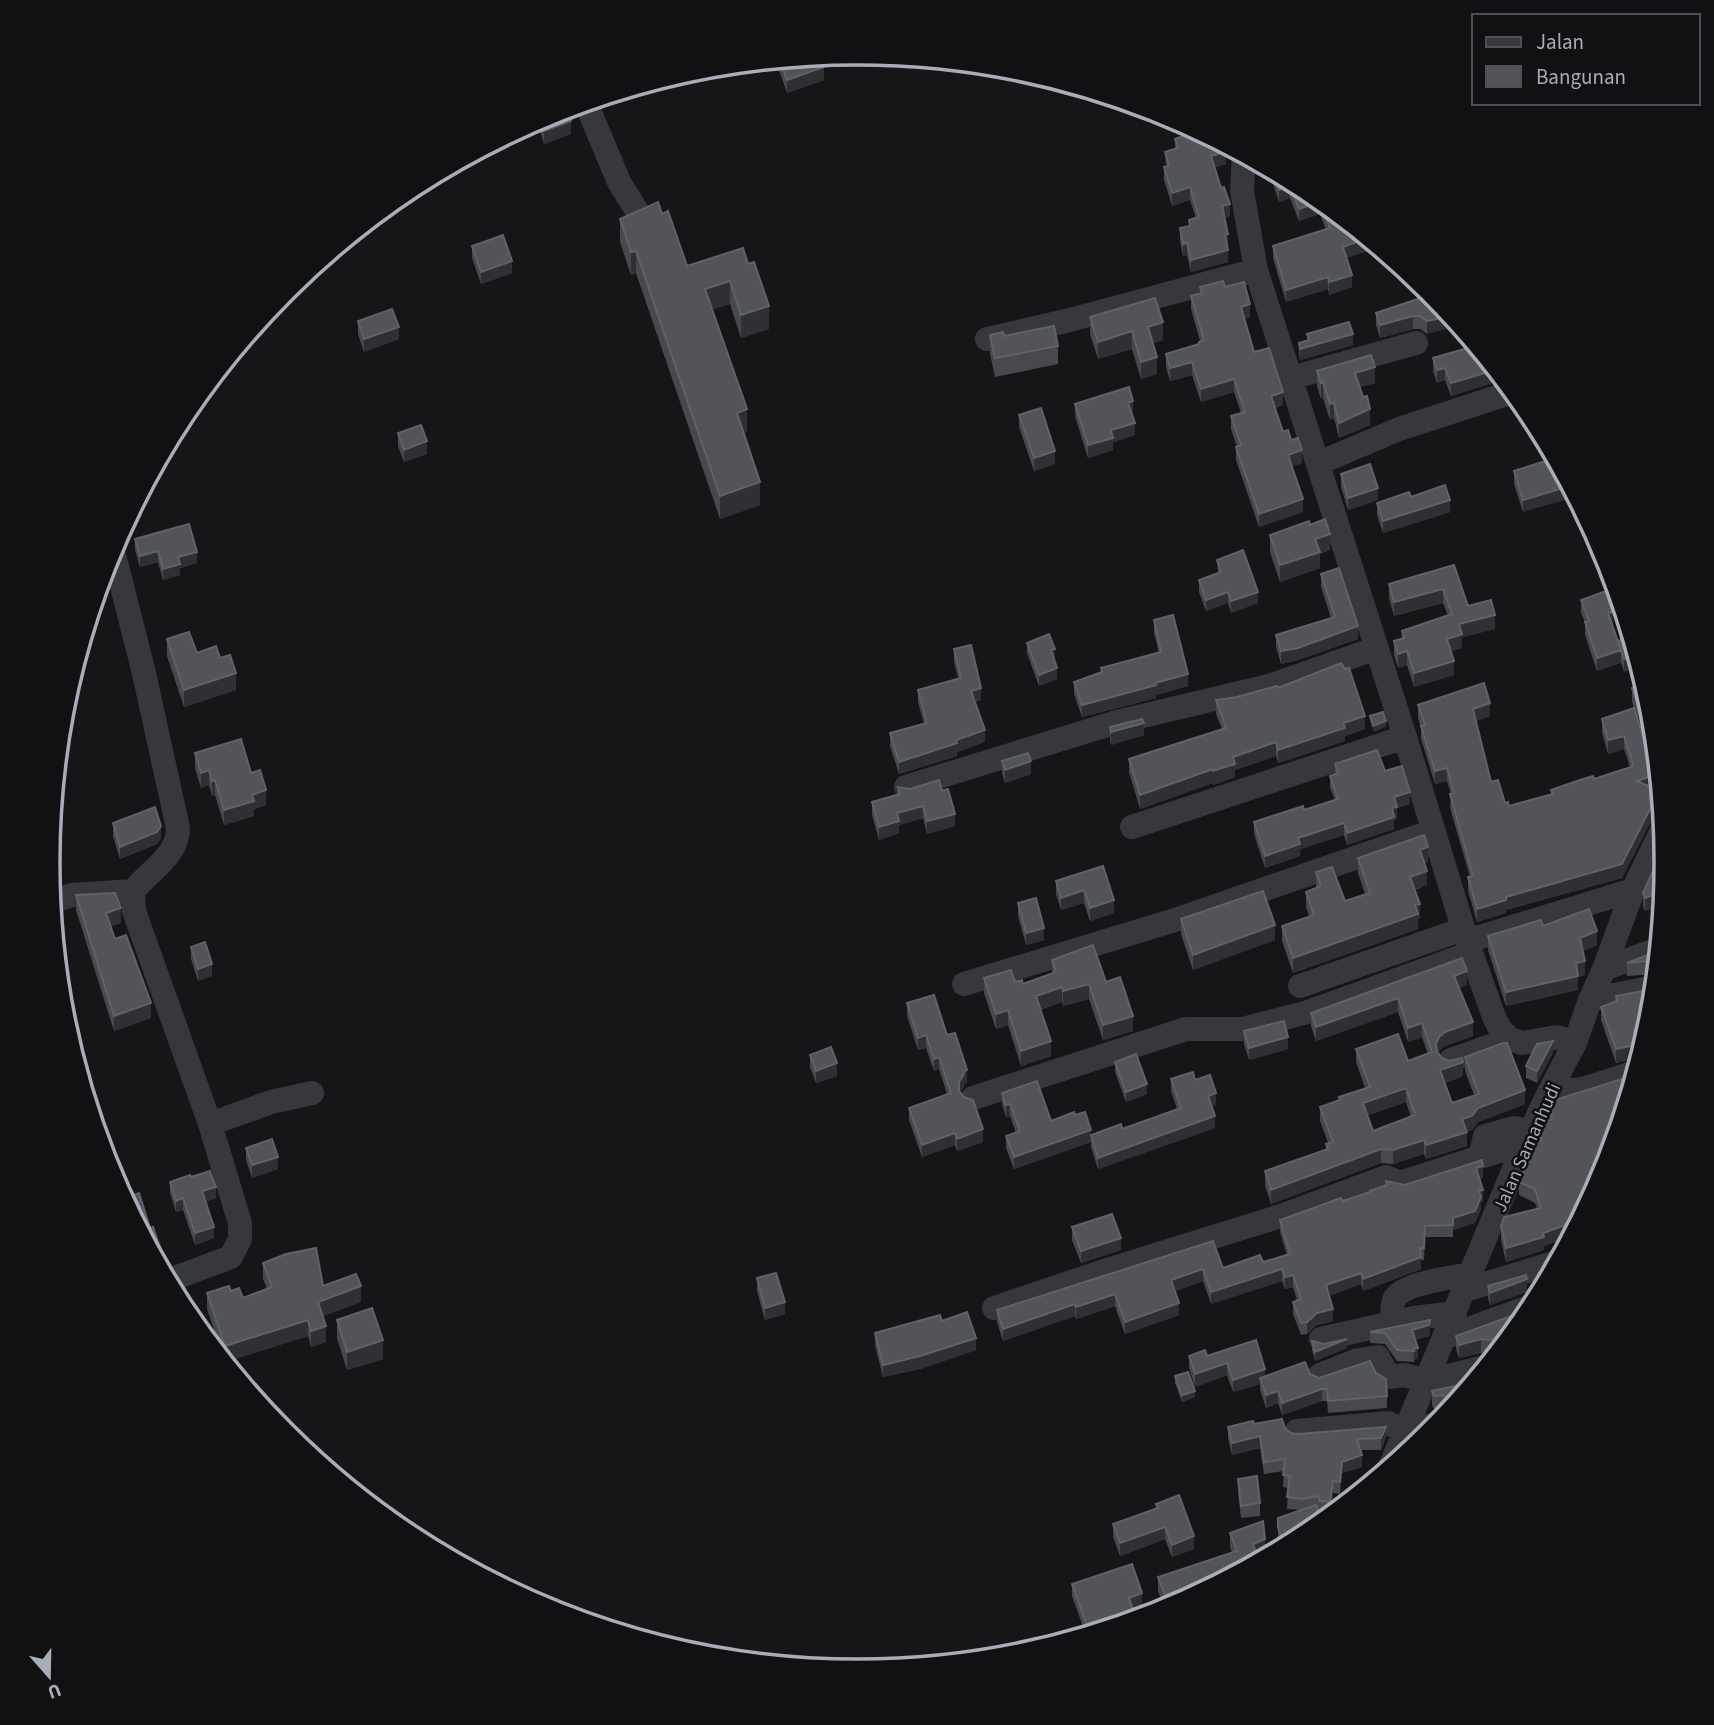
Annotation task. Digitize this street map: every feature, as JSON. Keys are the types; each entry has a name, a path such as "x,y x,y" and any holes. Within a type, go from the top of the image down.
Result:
{"street":[{"path":"590,111 619,182 640,216"},
{"path":"1243,165 1242,191 1256,270 1467,941 1500,1029 1510,1039 1522,1042 1557,1037 1575,1042"},
{"path":"987,339 1066,321 1256,270"},
{"path":"1291,378 1416,343"},
{"path":"1318,463 1399,429 1503,395"},
{"path":"61,899 72,895 133,891 174,849 178,839 178,828 146,682 117,566"},
{"path":"906,787 1117,722 1269,686 1377,648"},
{"path":"1132,827 1405,737"},
{"path":"964,984 1175,920 1433,831"},
{"name":"Jalan Samanhudi","path":"1400,1446 1526,1142 1575,1042 1633,890 1654,847"},
{"path":"1300,986 1467,941 1633,890"},
{"path":"133,891 134,911 210,1124 236,1172 240,1223 240,1239 236,1250 224,1261 176,1278"},
{"path":"973,1098 1186,1029 1242,1029 1308,1012 1467,941"},
{"path":"1604,969 1649,952"},
{"path":"1590,1000 1644,989"},
{"path":"1451,1060 1510,1039"},
{"path":"1549,1092 1583,1089 1625,1076"},
{"path":"210,1124 271,1102 312,1093"},
{"path":"994,1308 1281,1216 1386,1177 1400,1182 1526,1142"},
{"path":"1393,1322 1392,1302 1396,1295 1417,1285 1468,1282 1546,1265"},
{"path":"1446,1337 1516,1312"},
{"path":"1321,1339 1393,1322 1455,1314"},
{"path":"1320,1374 1357,1360 1378,1357 1389,1377 1404,1375 1428,1381 1472,1370"},
{"path":"1297,1431 1388,1423 1406,1432 1418,1429"}],"building":[{"path":"824,67 787,80 783,69"},
{"path":"570,119 571,121 544,130"},
{"path":"1184,136 1221,153 1211,156 1221,188 1224,187 1230,204 1222,206 1228,234 1225,235 1228,250 1191,260 1187,243 1183,244 1180,228 1190,226 1189,220 1199,217 1190,187 1172,193 1164,167 1169,166 1165,152 1178,148 1175,139"},
{"path":"1294,195 1309,206 1299,209"},
{"path":"658,202 662,214 668,211 687,266 743,248 748,264 754,262 769,306 741,315 730,281 705,289 747,409 737,413 760,482 720,496 636,251 631,252 620,219"},
{"path":"1326,218 1357,242 1343,247 1352,275 1329,282 1328,277 1286,290 1273,246 1330,228"},
{"path":"503,235 512,261 481,272 472,246"},
{"path":"1223,281 1225,287 1244,282 1250,304 1241,307 1254,352 1269,348 1283,392 1271,396 1283,432 1288,430 1291,440 1298,438 1302,450 1288,455 1303,499 1259,514 1236,447 1241,445 1231,416 1245,412 1234,379 1201,389 1192,362 1170,368 1166,354 1204,340 1191,296 1202,293 1200,287"},
{"path":"1155,298 1163,322 1148,327 1157,357 1141,362 1132,331 1098,342 1090,317"},
{"path":"1420,298 1439,318 1427,321 1420,316 1413,316 1380,325 1376,313"},
{"path":"392,309 399,327 364,339 358,321"},
{"path":"1349,322 1353,334 1300,349 1299,343 1309,340 1307,334"},
{"path":"1054,326 1058,346 995,358 990,335 1003,332 1004,336"},
{"path":"1466,348 1486,373 1451,383 1445,368 1437,370 1433,358"},
{"path":"1371,355 1375,367 1355,373 1363,397 1367,396 1370,409 1339,423 1334,403 1330,404 1317,371"},
{"path":"1129,387 1133,401 1128,403 1135,423 1111,430 1113,438 1088,445 1075,404"},
{"path":"1041,408 1055,451 1034,458 1019,415"},
{"path":"421,425 427,441 404,450 398,433"},
{"path":"1546,461 1561,489 1523,500 1514,471"},
{"path":"1370,464 1378,488 1348,498 1341,474"},
{"path":"1445,485 1450,500 1383,521 1377,503 1409,492 1411,497"},
{"path":"1325,519 1330,534 1315,539 1320,552 1280,565 1270,535 1309,521 1310,525"},
{"path":"189,524 197,552 178,557 180,564 163,569 158,551 140,556 135,539"},
{"path":"1243,550 1258,592 1231,601 1228,592 1206,600 1199,580 1221,572 1217,560"},
{"path":"1454,565 1468,606 1491,600 1495,615 1459,624 1462,634 1447,639 1454,661 1414,673 1407,651 1398,654 1394,641 1404,638 1402,631 1452,614 1443,589 1394,602 1389,584"},
{"path":"1339,568 1358,626 1298,648 1281,651 1276,635 1335,617 1321,574"},
{"path":"1606,591 1613,612 1608,613 1621,650 1597,658 1585,622 1589,621 1581,600"},
{"path":"1173,615 1188,674 1082,705 1074,682 1102,672 1101,668 1161,652 1154,620"},
{"path":"189,632 197,653 216,646 220,658 230,655 236,673 184,690 167,639"},
{"path":"1049,634 1055,649 1051,650 1057,668 1039,675 1027,643"},
{"path":"1622,639 1627,658 1624,659 1618,641"},
{"path":"971,645 981,688 971,691 985,730 956,740 957,743 899,762 890,733 927,723 918,690 961,678 954,649"},
{"path":"1341,663 1345,669 1349,668 1365,716 1343,723 1345,728 1278,750 1276,742 1233,757 1235,764 1140,795 1129,759 1226,728 1216,700 1277,686 1278,688"},
{"path":"1484,683 1490,703 1473,709 1491,782 1498,780 1505,803 1508,802 1509,806 1553,794 1551,790 1577,781 1593,776 1594,779 1631,767 1633,764 1624,736 1608,740 1602,719 1634,708 1644,737 1650,777 1637,781 1651,787 1652,804 1622,864 1506,897 1506,900 1477,909 1468,877 1473,876 1450,794 1454,793 1447,768 1435,771 1421,726 1425,725 1418,705"},
{"path":"1634,687 1638,707 1632,688"},
{"path":"1383,712 1386,721 1373,726 1370,716"},
{"path":"1142,719 1144,723 1111,732 1110,727"},
{"path":"241,739 251,773 260,770 266,790 252,795 254,801 224,810 215,780 212,781 209,770 201,773 195,753"},
{"path":"1377,750 1385,771 1402,766 1410,792 1394,797 1397,807 1392,808 1394,817 1347,833 1344,823 1298,838 1300,844 1265,856 1254,822 1303,806 1304,810 1338,799 1330,776 1338,773 1335,764"},
{"path":"1028,753 1031,761 1005,770 1002,761"},
{"path":"939,780 942,791 948,789 955,814 927,821 923,806 897,813 899,821 879,827 872,802 900,794 898,787 910,789"},
{"path":"155,807 161,826 157,832 120,847 113,823"},
{"path":"1424,835 1428,847 1420,850 1427,871 1410,877 1420,904 1415,905 1418,914 1293,958 1282,926 1314,915 1306,892 1321,886 1316,872 1332,867 1345,901 1370,893 1358,858"},
{"path":"1103,866 1114,900 1090,908 1084,890 1061,898 1056,881"},
{"path":"1654,869 1653,895 1645,898 1643,893"},
{"path":"1263,891 1275,925 1193,955 1181,919"},
{"path":"115,893 121,908 106,913 115,939 126,935 151,1003 114,1016 76,895"},
{"path":"1036,898 1044,928 1026,933 1018,903"},
{"path":"1589,909 1597,931 1580,938 1585,961 1576,963 1578,976 1506,992 1488,936 1541,920 1543,926"},
{"path":"205,942 212,964 198,969 191,947"},
{"path":"1093,945 1106,982 1120,977 1133,1016 1103,1025 1089,984 1063,991 1062,987 1036,996 1051,1041 1021,1051 1008,1010 996,1014 984,978 1011,970 1015,982 1022,980 1023,984 1056,972 1052,960"},
{"path":"1649,954 1649,961 1627,963"},
{"path":"1462,958 1467,971 1454,976 1473,1022 1445,1032 1436,1044 1437,1052 1442,1058 1449,1061 1462,1058 1463,1062 1440,1070 1452,1103 1479,1094 1465,1057 1503,1043 1507,1043 1525,1090 1478,1108 1472,1116 1462,1119 1467,1132 1426,1145 1424,1140 1393,1150 1381,1149 1271,1190 1265,1171 1328,1149 1326,1144 1333,1142 1320,1107 1340,1100 1339,1097 1370,1087 1356,1049 1398,1034 1408,1061 1432,1052 1422,1023 1408,1028 1398,998 1316,1027 1311,1013","holes":["1406,1088 1415,1115 1373,1131 1363,1103"]},
{"path":"1644,991 1633,1046 1616,1049 1601,1007 1617,1001 1616,996"},
{"path":"934,995 947,1035 955,1033 967,1070 963,1072 959,1082 959,1091 964,1097 973,1100 983,1129 957,1139 955,1133 922,1145 909,1108 951,1093 939,1057 934,1059 926,1035 918,1038 907,1003"},
{"path":"1284,1021 1288,1037 1249,1048 1244,1031"},
{"path":"1553,1041 1537,1071 1526,1066 1537,1044"},
{"path":"831,1047 837,1063 816,1071 810,1055"},
{"path":"1136,1054 1147,1084 1126,1092 1115,1062"},
{"path":"1193,1072 1195,1080 1210,1075 1216,1093 1208,1096 1215,1116 1098,1158 1091,1135 1121,1124 1122,1129 1181,1108 1171,1079"},
{"path":"1624,1078 1594,1168 1567,1225 1543,1233 1544,1237 1506,1248 1501,1226 1504,1217 1541,1208 1535,1189 1519,1182 1536,1142 1541,1140 1539,1134 1545,1122 1552,1119 1550,1112 1555,1100"},
{"path":"1037,1081 1051,1121 1074,1112 1075,1115 1085,1112 1091,1130 1014,1157 1006,1136 1020,1131 1010,1104 1006,1105 1002,1093"},
{"path":"272,1139 278,1157 252,1165 246,1148"},
{"path":"1482,1160 1483,1166 1476,1168 1483,1190 1479,1191 1481,1197 1475,1211 1453,1218 1453,1225 1425,1226 1424,1248 1420,1248 1421,1257 1363,1279 1361,1273 1326,1285 1333,1309 1317,1313 1307,1322 1301,1323 1293,1302 1301,1299 1293,1275 1285,1277 1282,1269 1211,1292 1203,1269 1171,1280 1179,1303 1125,1322 1115,1294 1076,1307 1075,1304 1003,1329 997,1310 1213,1241 1223,1268 1260,1255 1263,1262 1290,1254 1280,1220 1341,1198 1343,1201 1370,1192 1387,1185 1386,1181 1405,1185"},
{"path":"210,1171 216,1187 202,1191 214,1227 195,1233 183,1198 176,1201 170,1182"},
{"path":"139,1193 150,1228 153,1227 162,1253 142,1215 133,1195"},
{"path":"1112,1214 1121,1238 1081,1251 1072,1227"},
{"path":"316,1248 323,1286 356,1274 361,1286 318,1302 326,1326 311,1331 308,1320 225,1346 207,1293 229,1286 231,1291 239,1288 243,1298 272,1287 263,1263 286,1254"},
{"path":"776,1273 785,1302 765,1308 757,1278"},
{"path":"1526,1275 1527,1279 1490,1293 1488,1286"},
{"path":"372,1308 383,1340 347,1352 337,1320"},
{"path":"967,1312 976,1338 883,1365 875,1333 940,1315 942,1321"},
{"path":"1514,1315 1497,1338 1459,1345 1456,1336"},
{"path":"1430,1320 1429,1325 1412,1330 1418,1348 1413,1349 1414,1351 1397,1350 1385,1333 1370,1332"},
{"path":"1347,1339 1315,1352 1312,1341 1324,1344"},
{"path":"1256,1340 1265,1369 1233,1380 1227,1363 1195,1374 1189,1356 1205,1350 1207,1356"},
{"path":"1370,1361 1376,1373 1386,1379 1387,1396 1328,1401 1327,1389 1322,1389 1282,1403 1278,1391 1266,1395 1260,1378 1305,1362 1310,1374 1319,1378"},
{"path":"1188,1372 1195,1391 1182,1395 1175,1376"},
{"path":"1460,1385 1447,1398 1442,1395 1434,1396 1432,1391"},
{"path":"1282,1419 1285,1428 1298,1434 1386,1427 1381,1438 1357,1439 1362,1455 1342,1462 1340,1482 1333,1481 1330,1502 1320,1501 1318,1496 1302,1499 1287,1497 1290,1476 1283,1475 1285,1459 1264,1462 1260,1436 1232,1443 1228,1427 1253,1421 1254,1424"},
{"path":"1257,1476 1260,1503 1241,1506 1238,1479"},
{"path":"1179,1495 1194,1536 1172,1545 1165,1527 1120,1543 1113,1524 1158,1508 1156,1504"},
{"path":"1316,1505 1319,1512 1281,1537 1278,1518"},
{"path":"1263,1521 1265,1539 1253,1544 1256,1553 1210,1578 1165,1595 1158,1577 1237,1551 1230,1533"},
{"path":"1132,1564 1142,1593 1129,1598 1133,1610 1087,1626 1072,1584"}]}
